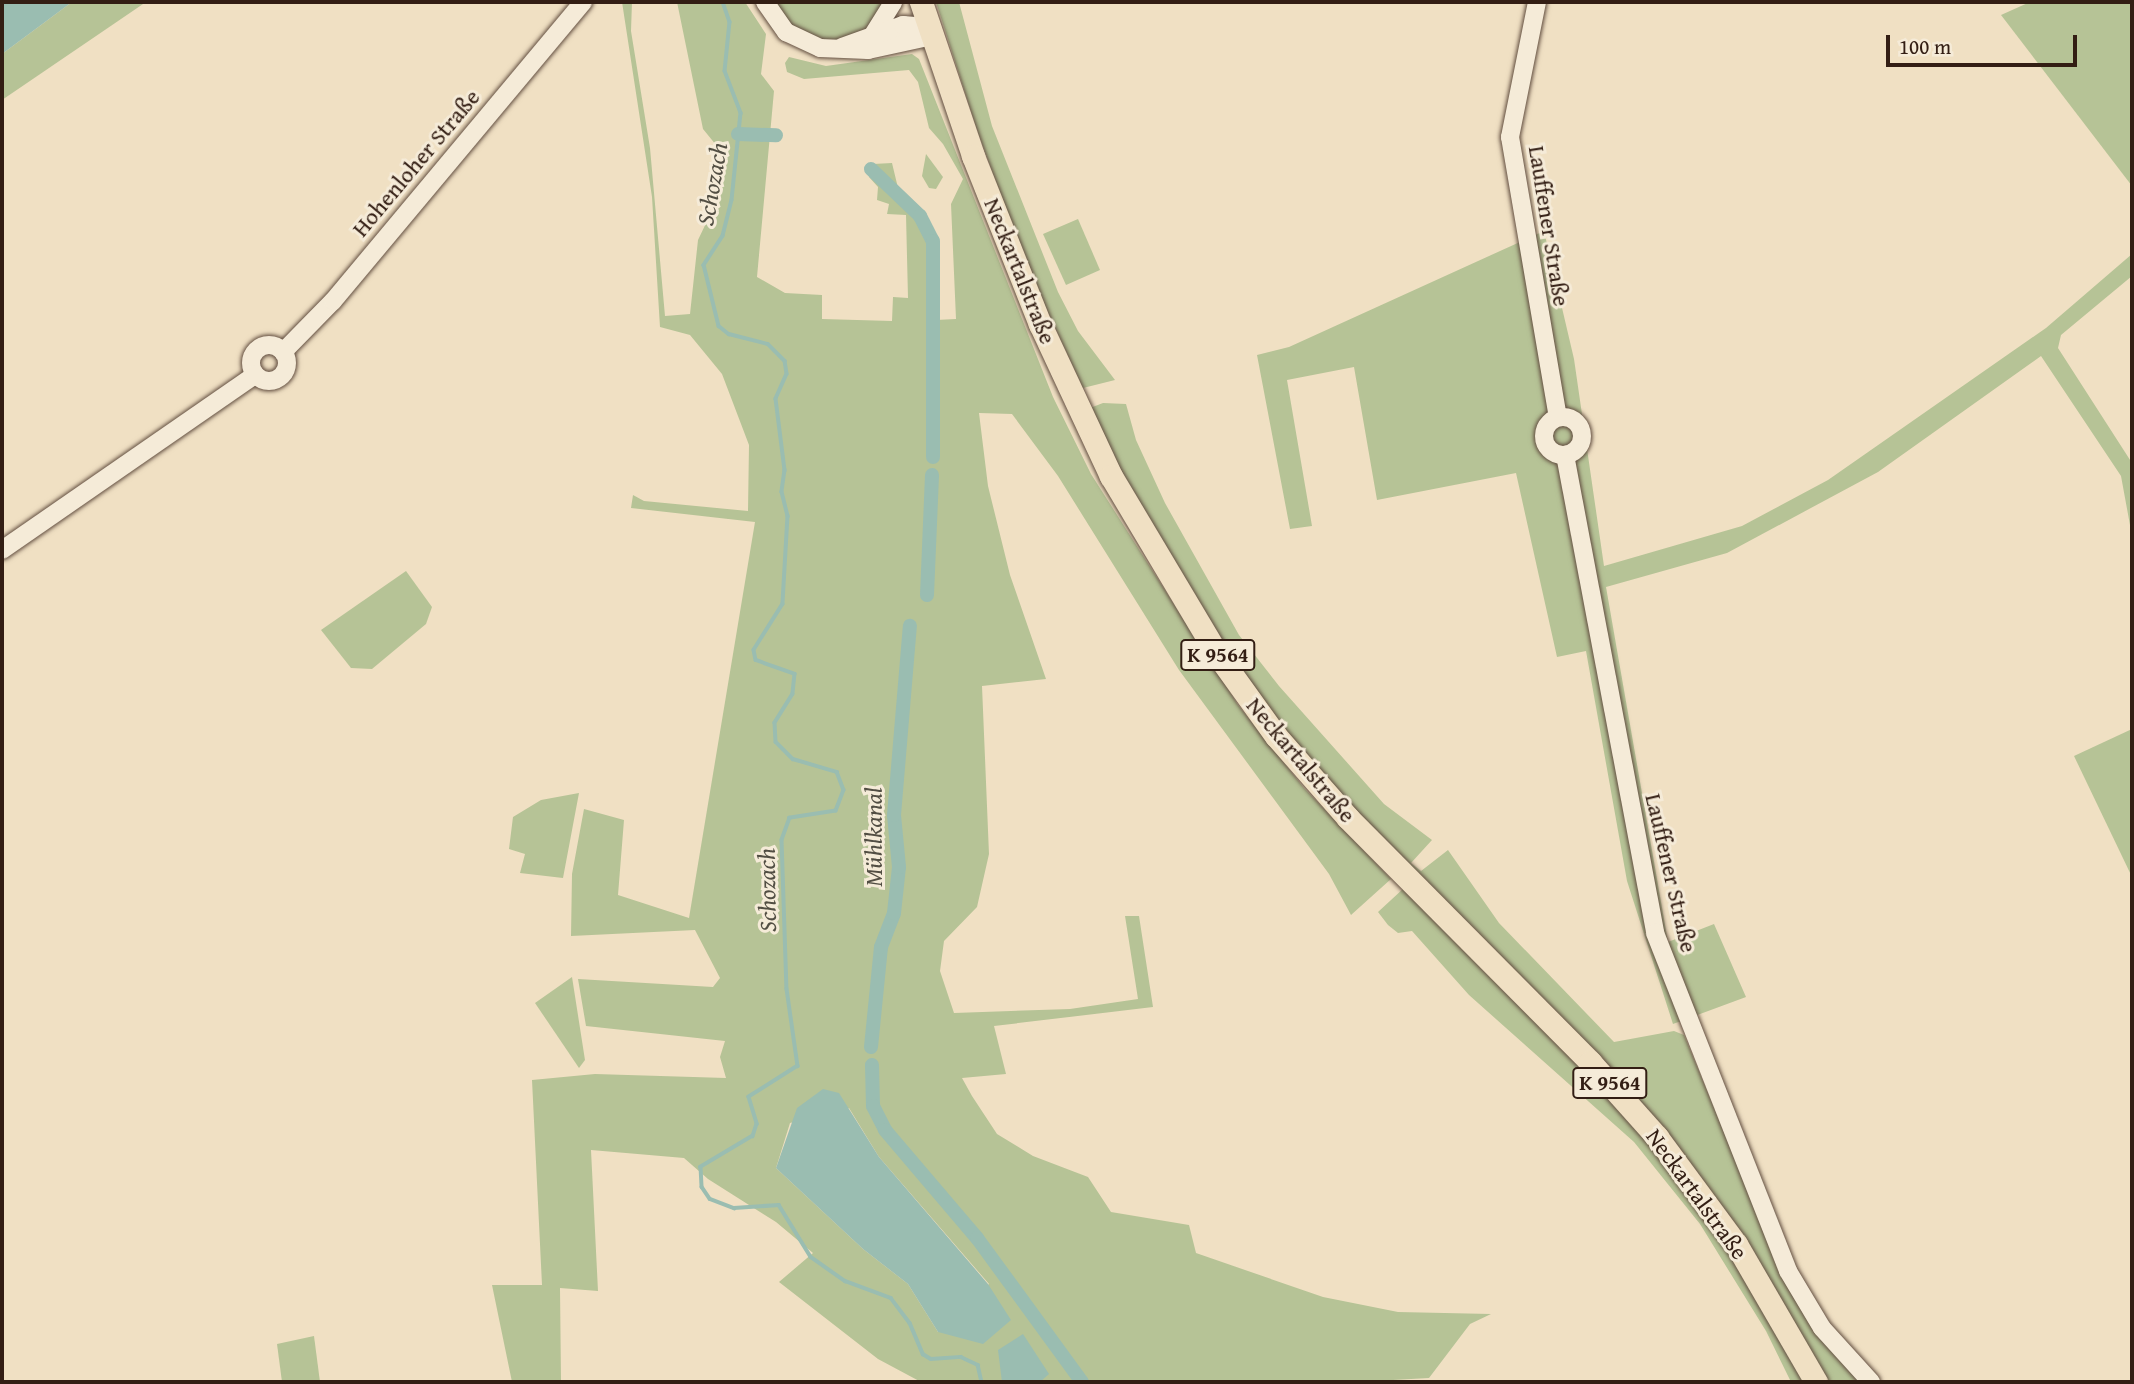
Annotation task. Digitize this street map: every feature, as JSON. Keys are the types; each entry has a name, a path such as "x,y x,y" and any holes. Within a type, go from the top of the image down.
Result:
{"main road":[{"name":"Neckartalstraße","path":"921,2 1007,243 1078,406 1152,549 1217,654 1276,736 1348,818 1640,1118 1736,1244 1778,1310 1816,1382"}],"street":[{"name":"Hohenloher Straße","path":"2,550 255,375 262,380 279,378 287,366 283,352 333,301 583,2"},
{"path":"874,33 893,2"},
{"name":"Lauffener Straße","path":"1537,2 1510,137 1558,417"},
{"path":"767,4 793,38 820,48 867,50 932,36"},
{"path":"839,49 874,33 911,25 932,36"},
{"path":"255,375 251,361 258,349 266,345 283,352"},
{"path":"1558,417 1574,419 1583,433 1579,448 1566,455 1551,452 1544,440 1546,425 1558,417"},
{"name":"Lauffener Straße","path":"1566,455 1655,933 1788,1271 1822,1328 1871,1382"}],"green space":[{"path":"72,2 146,2 2,100 2,54"},
{"path":"622,2 632,2 631,31 650,148 665,316 690,314 698,240 719,196 725,156 703,129 677,2 745,2 766,34 761,74 774,91 757,277 785,293 822,295 822,319 892,321 893,297 908,298 906,215 887,214 889,204 877,200 878,187 869,177 873,164 892,163 898,188 921,215 935,240 936,320 956,319 951,204 963,179 943,144 929,128 918,82 909,70 804,79 787,72 785,63 789,57 826,66 912,54 919,59 1053,397 1091,474 1238,705 1304,788 1391,879 1351,915 1329,874 1179,670 1058,476 1012,414 979,413 988,486 1010,575 1046,679 982,686 989,854 977,907 944,941 940,971 954,1013 1070,1009 1138,999 1125,916 1139,916 1153,1007 994,1026 1006,1074 962,1078 997,1134 1033,1156 1088,1177 1111,1212 1189,1225 1196,1253 1323,1297 1398,1312 1491,1314 1470,1324 1429,1378 1357,1382 921,1382 878,1359 779,1282 813,1253 776,1222 708,1179 684,1158 591,1150 598,1291 560,1288 561,1382 512,1382 492,1285 542,1285 532,1080 595,1074 726,1078 720,1057 725,1041 586,1026 578,979 713,987 720,978 695,930 571,936 572,874 584,809 624,820 618,895 689,918 755,522 631,508 633,495 644,501 748,511 749,445 722,374 690,335 660,327 652,197","holes":["849,1108 879,1157 989,1284 938,1332 908,1284 863,1249 776,1168 790,1123"]},
{"path":"775,2 886,2 868,29 831,43 797,34"},
{"path":"936,2 959,2 992,126 1058,292 1078,331 1115,380 1083,388 1028,269 977,130"},
{"path":"2030,2 2132,2 2132,186 2001,15"},
{"path":"926,154 943,177 936,189 929,188 922,176"},
{"path":"1078,219 1100,270 1066,285 1043,234"},
{"path":"1544,231 1574,359 1604,566 1742,526 1828,480 2046,328 2132,254 2132,276 2061,335 2058,348 2132,463 2132,536 2121,476 2041,356 1878,472 1727,553 1606,587 1668,942 1714,924 1746,997 1673,1024 1627,881 1586,651 1557,657 1516,473 1377,500 1354,367 1287,380 1312,526 1290,529 1257,355 1289,347"},
{"path":"1103,403 1126,404 1136,440 1165,503 1239,635 1279,686 1384,804 1432,840 1411,863 1421,871 1448,850 1499,923 1614,1042 1674,1031 1684,1035 1788,1288 1816,1333 1861,1382 1829,1382 1751,1250 1300,750 1232,661 1133,500 1090,408"},
{"path":"406,571 432,607 426,624 372,669 351,668 321,630"},
{"path":"2132,729 2132,877 2074,756"},
{"path":"579,793 563,878 520,873 525,854 509,849 513,817 541,800"},
{"path":"1404,888 1578,1062 1652,1145 1713,1224 1807,1382 1791,1382 1766,1331 1700,1224 1634,1142 1469,995 1412,931 1398,933 1388,925 1378,912"},
{"path":"572,977 585,1060 579,1068 535,1003"},
{"path":"314,1336 320,1382 282,1382 277,1344"}],"water":[{"path":"2,2 72,2 2,54"},
{"path":"823,1089 839,1093 879,1157 988,1284 1011,1320 983,1344 938,1332 908,1284 863,1249 776,1168 797,1108"},
{"path":"1023,1334 1049,1374 1040,1382 1002,1382 998,1350"}],"waterway":[{"name":"Schozach","path":"723,2 730,22 725,71 741,113 732,200 723,236 704,265 719,326 729,334 768,344 785,361 787,374 776,399 785,470 782,492 788,516 783,604 754,650 756,660 795,674 793,694 775,723 776,742 793,759 837,772 844,790 836,811 790,818 782,840 787,989 798,1066 749,1097 757,1124 753,1136 701,1167 702,1187 710,1199 734,1208 779,1205 811,1257 845,1281 891,1298 910,1323 923,1354 931,1359 961,1357 978,1365 982,1382"},
{"name":"Mühlkanal","path":"738,134 776,135"},
{"name":"Mühlkanal","path":"871,169 920,216 933,241 933,457"},
{"name":"Mühlkanal","path":"927,595 932,475"},
{"name":"Mühlkanal","path":"871,1047 881,947 894,913 899,867 894,815 910,626"},
{"name":"Mühlkanal","path":"872,1065 873,1106 885,1130 977,1238 1082,1382"}]}
